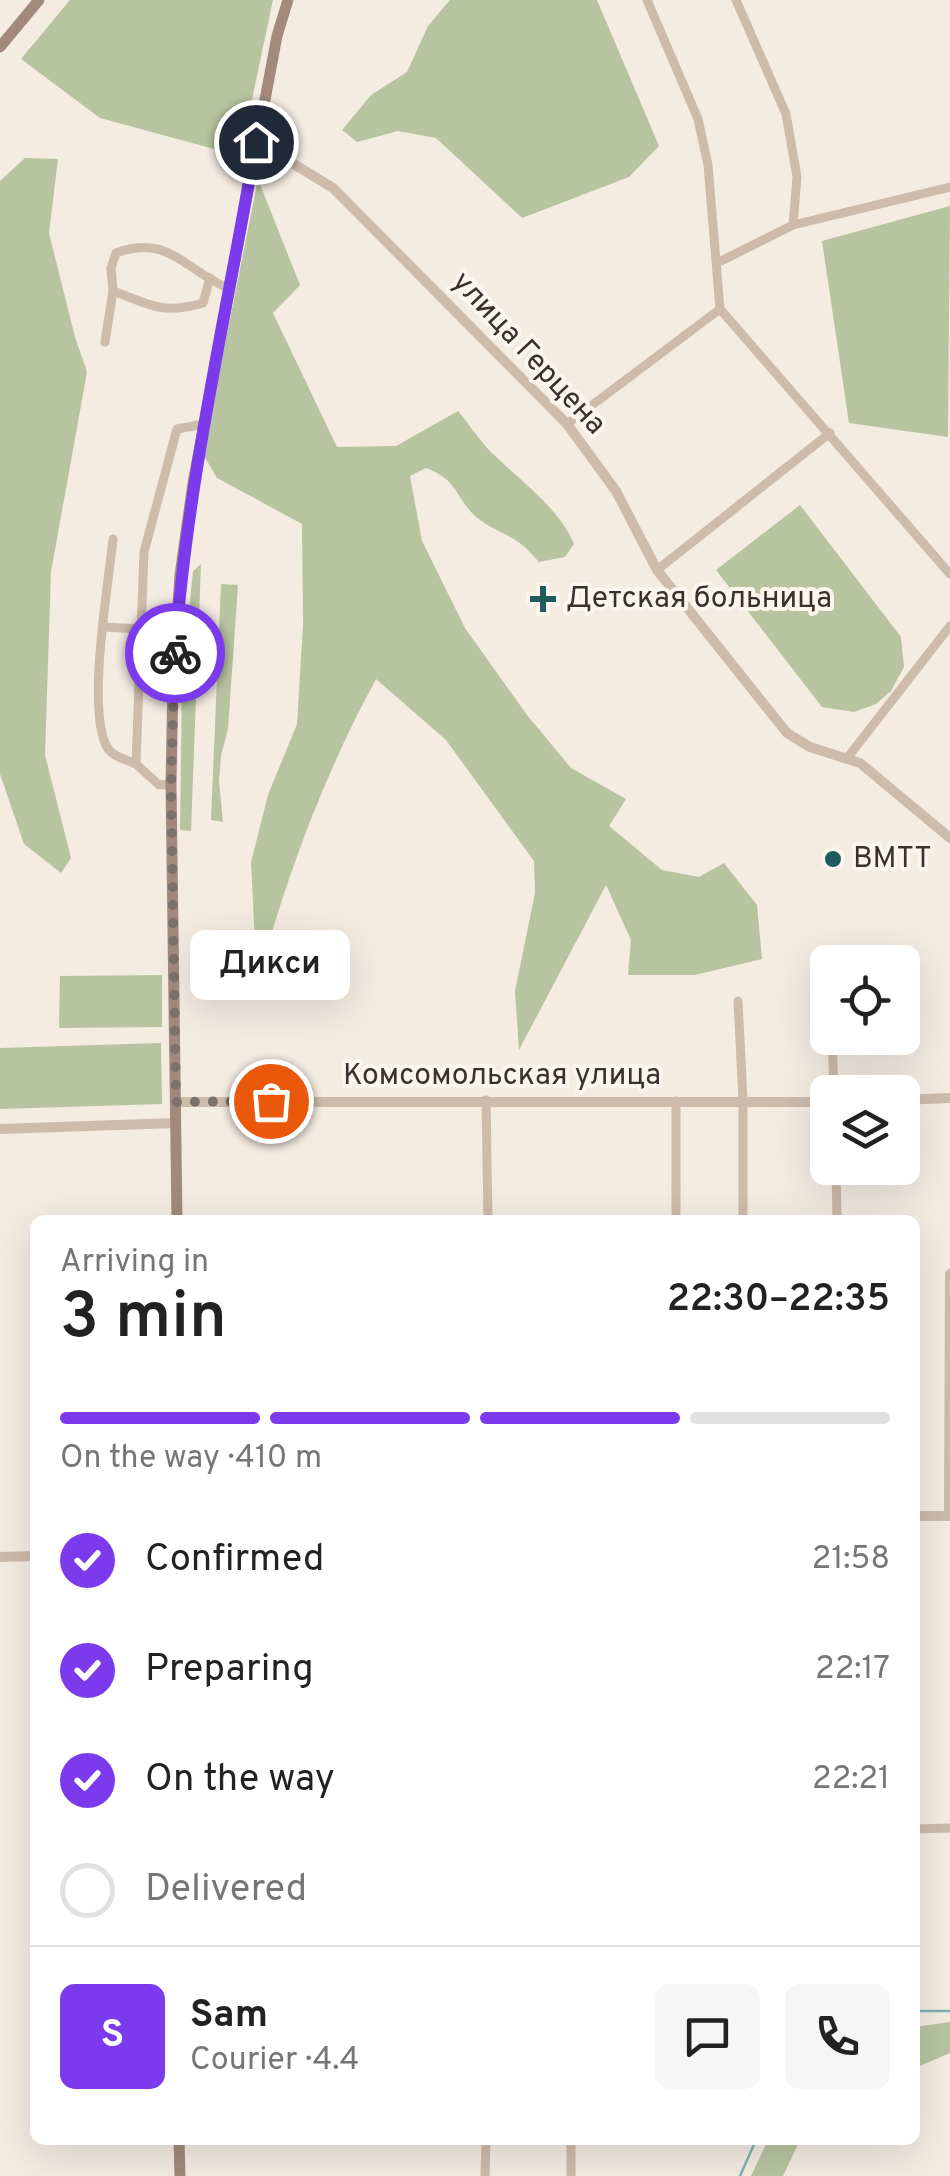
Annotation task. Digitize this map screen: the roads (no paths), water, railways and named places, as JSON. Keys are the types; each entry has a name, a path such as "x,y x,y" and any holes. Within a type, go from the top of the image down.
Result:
{"main road":[{"path":"0,47 39,0"},
{"path":"177,1215 171,784 180,576 256,142 288,0"},
{"path":"180,2145 180,2176"}],"street":[{"path":"646,0 698,119 708,165 717,263 716,298 720,309 950,574"},
{"path":"736,0 786,114 797,177 793,225"},
{"name":"улица Герцена","path":"256,142 333,188 567,424 616,490 657,570 787,733 810,747 848,757 875,773 950,838"},
{"path":"717,263 793,225 950,187"},
{"path":"105,342 116,253 146,244 230,289"},
{"path":"113,292 164,310 176,310 202,303 210,278"},
{"path":"567,424 720,309"},
{"path":"136,764 144,552 176,429 204,424"},
{"path":"657,570 830,432"},
{"path":"114,539 98,702 105,746 115,756 136,764 159,785 171,784"},
{"path":"848,757 950,626"},
{"path":"104,627 139,629"},
{"path":"738,1001 743,1215"},
{"path":"920,1099 950,1098"},
{"path":"486,1100 488,1215"},
{"path":"676,1101 676,1215"},
{"name":"Комсомольская улица","path":"176,1102 810,1102"},
{"path":"0,1129 176,1123"},
{"path":"836,1185 837,1215"},
{"path":"920,1516 950,1516 950,1274"},
{"path":"0,1557 30,1556"},
{"path":"920,1828 950,1828"},
{"path":"485,2176 486,2145"},
{"path":"571,2145 571,2176"}],"waterway":[{"path":"920,2011 950,2011"},
{"path":"740,2176 754,2145"}],"place":[{"name":"Детская больница","path":"543,599"},
{"name":"ВМТТ","path":"833,859"},
{"name":"Дикси","path":"271,1101"}]}
